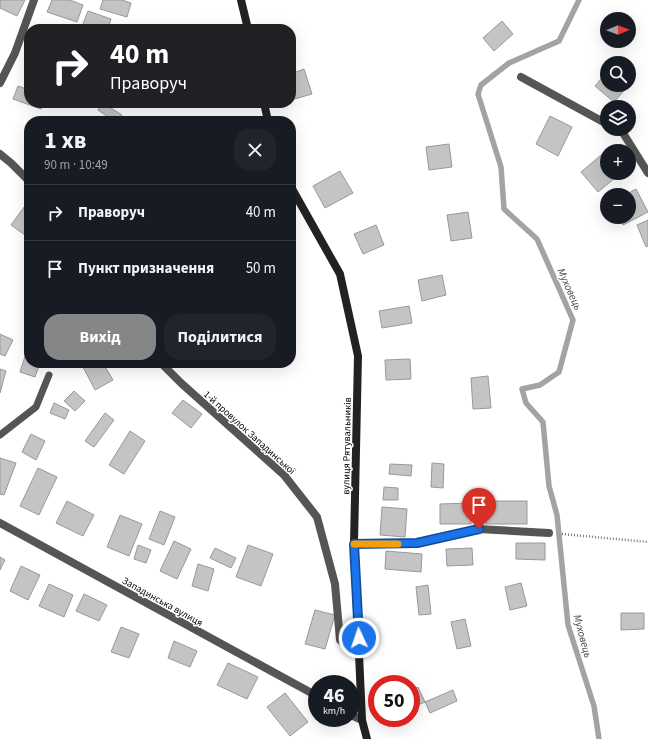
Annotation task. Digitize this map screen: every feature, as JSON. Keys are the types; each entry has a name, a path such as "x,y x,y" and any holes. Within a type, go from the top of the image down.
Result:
{"main road":[{"path":"241,0 247,24"},
{"name":"вулиця Рятувальників","path":"296,196 340,274 358,356 354,544 362,720"},
{"path":"362,720 367,739"}],"street":[{"path":"26,24 34,0"},
{"path":"0,83 16,53 24,29"},
{"path":"521,77 600,120"},
{"path":"625,136 648,173"},
{"path":"0,154 11,162 24,176"},
{"name":"1-й провулок Западинської","path":"166,368 284,475 317,517 335,584 340,640 360,654"},
{"name":"Западинська вулиця","path":"0,523 308,691"},
{"path":"354,544 417,543 479,529 549,533"}],"lane":[{"path":"0,435 36,406 49,375"}],"path":[{"path":"571,534 648,542"}],"building":[{"path":"0,0 25,0 17,16 0,8"},
{"path":"52,0 70,0 83,5 77,22 47,12"},
{"path":"103,0 122,0 131,3 127,17 100,9"},
{"path":"88,11 111,19 110,24 83,24"},
{"path":"502,21 513,34 494,51 483,38"},
{"path":"304,69 312,94 296,99 296,72"},
{"path":"600,80 600,90 595,86"},
{"path":"18,86 24,88 24,103 13,99"},
{"path":"602,92 623,92 616,100 612,100"},
{"path":"99,108 111,108 122,115 107,116 98,110"},
{"path":"550,116 572,127 558,156 536,144"},
{"path":"449,144 452,167 429,170 426,147"},
{"path":"600,156 600,180 613,180 603,188 600,188 598,192 581,172"},
{"path":"340,171 353,193 325,208 313,186"},
{"path":"636,189 648,212 636,218"},
{"path":"24,207 24,234 11,225"},
{"path":"468,212 472,238 451,241 447,215"},
{"path":"648,220 648,246 646,247 637,225"},
{"path":"376,225 384,245 363,254 354,234"},
{"path":"442,275 446,295 422,301 418,280"},
{"path":"409,306 412,323 382,328 379,311"},
{"path":"0,334 13,340 5,356 0,354"},
{"path":"410,359 411,379 386,380 385,360"},
{"path":"24,360 24,368 38,368 35,377 20,372"},
{"path":"84,368 106,368 113,380 95,390"},
{"path":"0,369 6,371 0,393"},
{"path":"488,376 491,408 473,409 471,378"},
{"path":"74,391 85,401 75,411 64,401"},
{"path":"183,400 202,414 191,428 172,413"},
{"path":"54,403 69,410 65,419 50,413"},
{"path":"105,413 114,420 94,447 85,441"},
{"path":"130,431 145,441 124,474 109,465"},
{"path":"31,434 45,441 36,460 22,452"},
{"path":"0,458 16,463 4,495 0,494"},
{"path":"432,463 444,464 443,488 431,487"},
{"path":"390,464 412,465 411,476 389,474"},
{"path":"38,468 57,477 39,515 20,506"},
{"path":"384,487 398,488 398,500 383,500"},
{"path":"67,501 94,515 83,536 56,523"},
{"path":"486,501 527,501 527,524 486,524"},
{"path":"471,503 471,524 440,524 440,504"},
{"path":"382,507 407,509 405,537 380,535"},
{"path":"160,511 175,517 164,545 149,539"},
{"path":"120,515 142,524 129,556 107,547"},
{"path":"174,541 191,549 177,579 160,571"},
{"path":"516,543 545,543 545,560 516,559"},
{"path":"138,545 151,550 146,563 134,559"},
{"path":"248,545 273,554 261,586 236,577"},
{"path":"215,548 236,558 231,568 210,558"},
{"path":"472,548 473,565 447,566 446,549"},
{"path":"386,551 422,554 421,572 385,569"},
{"path":"0,557 5,560 0,570"},
{"path":"198,564 214,569 208,591 192,586"},
{"path":"21,566 40,575 28,600 10,591"},
{"path":"521,583 527,606 510,610 505,587"},
{"path":"49,584 73,595 64,617 39,606"},
{"path":"428,585 431,614 419,615 416,587"},
{"path":"84,594 107,605 99,621 76,611"},
{"path":"315,610 335,615 325,649 305,644"},
{"path":"621,613 644,613 644,629 621,630"},
{"path":"465,619 471,646 457,649 451,622"},
{"path":"121,627 139,634 129,658 111,652"},
{"path":"174,641 197,651 190,667 168,658"},
{"path":"228,663 258,677 247,699 217,685"},
{"path":"453,690 457,701 430,713 425,702"},
{"path":"420,691 425,702 420,704"},
{"path":"285,693 308,722 290,736 267,707"}],"waterway":[{"name":"Муховець","path":"579,0 559,41 509,63 481,85 478,94 501,167 504,209 537,239 573,320 559,372 540,385 522,389 526,403 543,422 549,486 557,515 568,625 594,706 599,739"}],"slow traffic":[{"path":"354,544 398,544"}],"route":[{"path":"359,638 354,544 417,543 479,529"}]}
